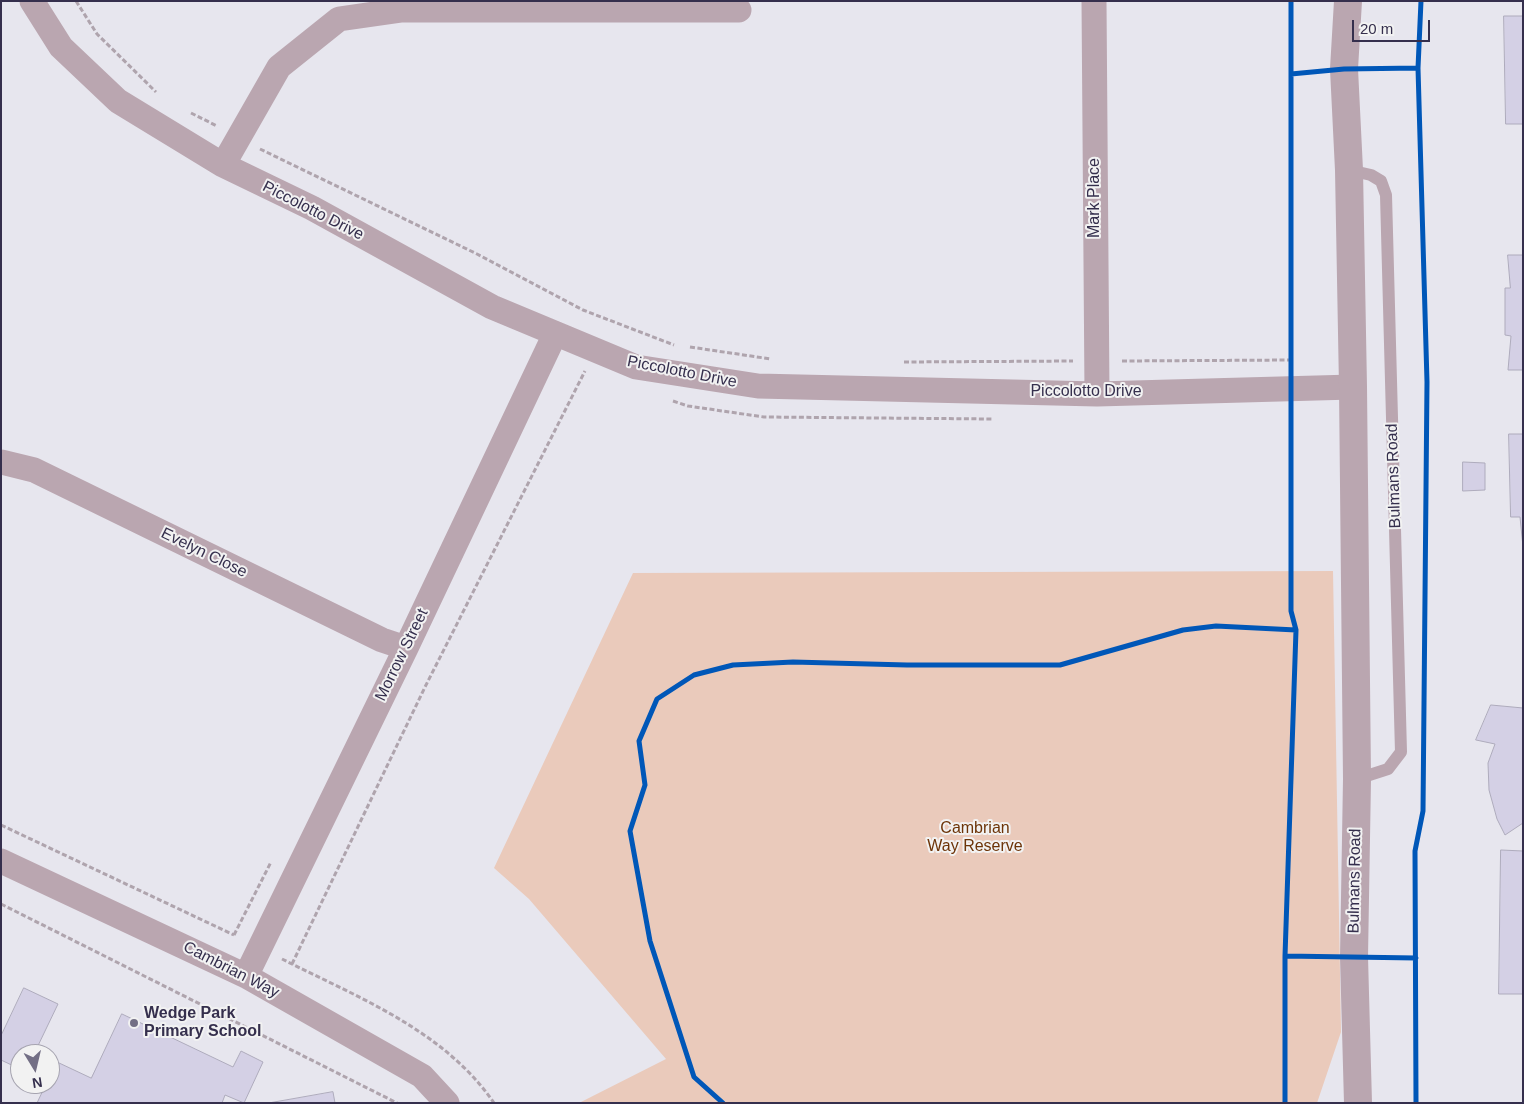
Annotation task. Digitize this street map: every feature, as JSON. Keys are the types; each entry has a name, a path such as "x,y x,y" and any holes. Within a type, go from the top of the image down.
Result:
{"street":[{"name":"Piccolotto Drive","path":"32,1 61,48 118,101 223,165 312,208 492,307 550,343 636,367 758,386 1097,394 1353,388"},
{"name":"Mark Place","path":"1094,1 1097,394"},
{"name":"Bulmans Road","path":"1348,1 1344,69 1349,170 1353,388 1357,779 1354,956 1358,1103"},
{"path":"223,165 279,67 340,20 402,10 739,10"},
{"name":"Morrow Street","path":"246,976 406,648 550,343"},
{"name":"Evelyn Close","path":"1,462 34,470 382,640 406,648"},
{"name":"Cambrian Way","path":"1,861 246,976 422,1076 448,1103"}],"lane":[{"name":"Bulmans Road","path":"1349,170 1371,175 1381,181 1386,195 1401,752 1388,769 1357,779"}],"path":[{"path":"76,1 97,34 161,98"},
{"path":"187,111 238,138 477,254 583,310 672,345 776,359"},
{"path":"550,343 585,371 593,375"},
{"path":"1291,351 1291,389"},
{"path":"902,362 1291,360"},
{"path":"292,964 425,687 585,371"},
{"path":"671,400 688,406 764,417 994,419"},
{"path":"1,904 397,1103"}],"green space":[{"name":"Cambrian Way Reserve","path":"1333,571 1341,1032 1317,1103 579,1103 666,1059 529,899 494,868 633,573"}],"building":[{"path":"1504,16 1523,16 1523,124 1506,124"},
{"path":"1508,255 1523,255 1523,370 1508,370 1511,336 1505,335 1505,288 1510,288"},
{"path":"1509,434 1523,434 1523,547 1520,517 1511,517"},
{"path":"1463,462 1485,463 1485,490 1463,491"},
{"path":"1491,705 1523,708 1523,823 1505,835 1497,819 1489,790 1488,763 1495,744 1476,740"},
{"path":"1501,850 1523,851 1523,994 1499,994"},
{"path":"24,988 58,1004 39,1044 10,1044 10,1064 1,1060 1,1036"},
{"path":"122,1014 233,1067 241,1051 263,1062 244,1103 225,1095 222,1103 37,1103 41,1094 60,1094 60,1063 91,1078"},
{"path":"333,1092 335,1103 269,1103"}],"cycle path":[{"path":"1285,1103 1285,956 1296,630 1291,611 1291,1"},
{"path":"1416,1103 1415,851 1423,811 1427,382 1418,68 1421,1"},
{"path":"1291,74 1344,69 1418,68"},
{"path":"723,1103 694,1077 650,941 630,831 645,785 639,741 657,699 694,675 733,665 793,662 907,665 1060,665 1183,630 1216,626 1296,630"},
{"path":"1285,956 1416,958"}],"place":[{"name":"Wedge Park Primary School","path":"134,1023"}]}
